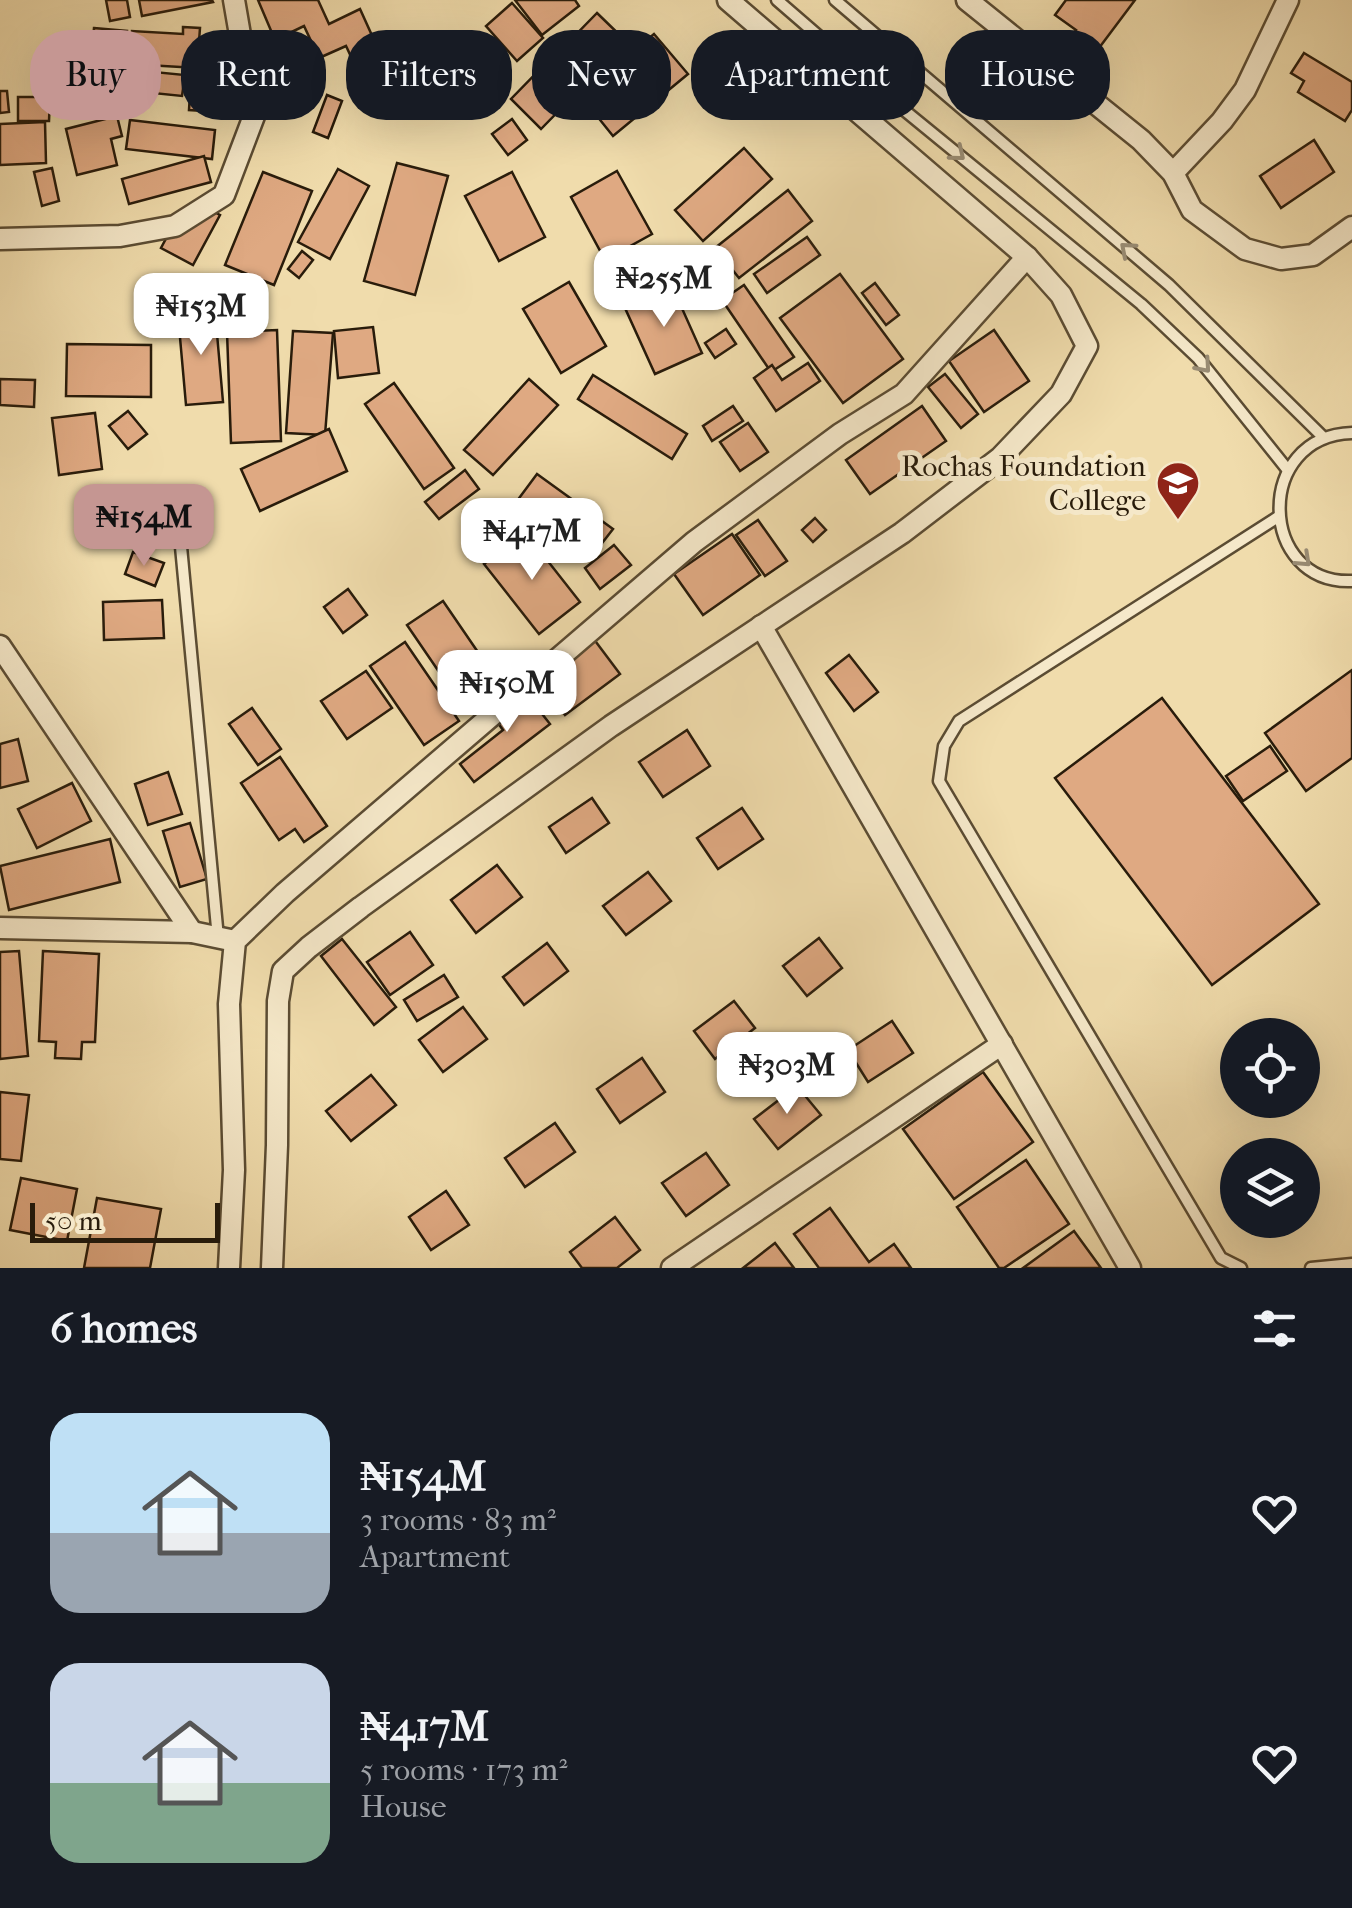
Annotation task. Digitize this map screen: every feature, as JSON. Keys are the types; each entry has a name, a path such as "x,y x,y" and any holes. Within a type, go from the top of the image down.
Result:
{"street":[{"path":"0,239 120,236 176,226 224,195 254,116 234,0"},
{"path":"272,1268 278,1002 283,972 308,947 612,726 902,533 1000,458 1061,394 1087,346 1061,295 1027,257 728,0"},
{"path":"967,0 1141,140 1174,173 1192,210 1245,249 1281,259 1313,255 1352,227"},
{"path":"1174,173 1222,122 1245,90 1288,0"},
{"path":"227,940 694,542 840,434 904,394 1027,257"},
{"path":"760,626 1130,1268"},
{"path":"0,646 192,932"},
{"path":"0,928 192,932 227,940"},
{"path":"227,940 234,1170 229,1268"},
{"path":"672,1268 1002,1044"}],"lane":[{"path":"776,0 1141,304 1198,358 1288,470"},
{"path":"834,0 1169,286 1324,438"},
{"path":"1352,433 1324,438 1303,451 1288,470 1279,492 1278,517 1285,541 1300,561 1321,575 1352,580"},
{"path":"1241,1268 1221,1258 938,781 944,746 959,722 1278,517"},
{"path":"180,536 227,940"},
{"path":"1311,1268 1352,1264"}],"building":[{"path":"106,0 127,0 130,17 110,21"},
{"path":"139,0 212,0 213,2 142,16"},
{"path":"258,0 318,0 329,24 360,9 370,30 346,30 346,46 326,55 326,30 306,30 304,26 271,30"},
{"path":"515,0 575,0 579,6 548,30 538,30"},
{"path":"1066,0 1135,0 1110,33 1110,30 1076,30 1055,15"},
{"path":"512,3 536,30 532,30 532,48 517,61 512,55 512,30 490,30 486,26"},
{"path":"597,13 615,30 580,30"},
{"path":"161,33 181,34 181,67 161,66"},
{"path":"1304,53 1352,82 1352,110 1345,121 1298,92 1304,81 1291,73"},
{"path":"671,54 688,74 671,88"},
{"path":"161,73 181,75 181,96 161,94"},
{"path":"532,77 532,120 512,100"},
{"path":"0,91 7,91 9,112 0,113"},
{"path":"18,97 30,97 30,120 49,120 49,121 18,121"},
{"path":"326,98 342,101 328,138 313,132 318,120 326,120"},
{"path":"512,119 527,140 508,155 492,134"},
{"path":"118,120 122,136 111,139 117,165 77,175 66,129"},
{"path":"130,120 215,130 212,159 126,149"},
{"path":"532,120 550,120 541,129"},
{"path":"600,120 632,120 613,136"},
{"path":"45,122 46,163 0,165 0,124"},
{"path":"1314,140 1334,172 1281,208 1260,176"},
{"path":"744,148 772,179 703,241 675,210"},
{"path":"204,156 211,182 129,204 122,179"},
{"path":"397,163 448,176 415,295 364,281"},
{"path":"52,168 59,201 42,206 34,172"},
{"path":"338,169 369,186 330,259 298,242"},
{"path":"617,171 652,234 605,260 571,197"},
{"path":"263,172 312,191 274,285 225,265"},
{"path":"512,172 545,237 499,261 465,196"},
{"path":"788,190 812,221 739,278 715,248"},
{"path":"201,205 220,215 193,265 161,248 178,216"},
{"path":"807,237 820,255 767,293 754,274"},
{"path":"302,251 313,260 299,278 288,269"},
{"path":"840,274 903,359 843,403 780,318"},
{"path":"569,282 606,346 561,373 523,309"},
{"path":"875,283 899,315 886,325 862,293"},
{"path":"744,285 794,357 771,372 722,300"},
{"path":"672,286 702,353 655,374 625,308"},
{"path":"215,311 223,402 186,405 178,315"},
{"path":"373,327 379,373 338,378 334,331"},
{"path":"726,329 736,344 715,358 705,343"},
{"path":"277,330 281,441 231,443 227,332"},
{"path":"994,330 1029,381 984,412 949,361"},
{"path":"293,331 333,333 325,435 286,433"},
{"path":"67,344 151,345 151,397 66,396"},
{"path":"808,363 820,381 776,411 754,378 772,365 782,380"},
{"path":"945,374 978,414 961,428 928,387"},
{"path":"593,375 687,434 672,459 578,399"},
{"path":"0,379 35,380 34,407 0,405"},
{"path":"529,379 558,405 493,475 464,450"},
{"path":"394,383 454,468 424,489 365,404"},
{"path":"733,406 743,421 712,441 703,426"},
{"path":"922,406 946,441 870,494 846,460"},
{"path":"128,411 147,434 128,449 109,426"},
{"path":"95,413 102,469 59,475 52,418"},
{"path":"748,423 768,452 740,471 720,442"},
{"path":"329,429 347,471 260,511 241,469"},
{"path":"465,470 479,489 439,519 425,502"},
{"path":"537,474 613,529 589,560 514,505"},
{"path":"815,518 826,530 813,542 802,530"},
{"path":"758,520 787,561 765,576 736,535"},
{"path":"525,532 580,602 539,634 484,564"},
{"path":"732,534 760,575 703,615 674,574"},
{"path":"614,545 631,565 600,589 585,568"},
{"path":"133,552 164,563 155,586 125,574"},
{"path":"348,589 367,615 343,633 324,607"},
{"path":"162,600 164,638 104,640 103,602"},
{"path":"443,601 497,680 461,704 407,625"},
{"path":"593,638 620,674 565,715 538,679"},
{"path":"405,642 459,721 424,745 370,666"},
{"path":"849,655 878,692 854,711 826,673"},
{"path":"1352,670 1352,758 1306,791 1265,733"},
{"path":"366,671 392,708 347,739 321,701"},
{"path":"524,691 550,724 474,782 460,764 503,730 492,715"},
{"path":"1162,698 1319,904 1212,985 1055,778"},
{"path":"252,708 281,749 258,765 229,724"},
{"path":"687,730 710,766 663,797 639,762"},
{"path":"18,739 28,781 0,788 0,744"},
{"path":"1270,746 1287,771 1243,801 1226,776"},
{"path":"280,757 327,826 304,842 295,829 279,840 241,783"},
{"path":"168,772 182,814 148,825 135,784"},
{"path":"72,783 91,821 37,848 18,809"},
{"path":"592,798 609,823 566,853 549,827"},
{"path":"742,808 763,839 718,869 697,838"},
{"path":"190,823 207,879 180,887 163,831"},
{"path":"110,839 120,882 9,910 0,866"},
{"path":"497,865 522,897 476,933 451,900"},
{"path":"648,872 671,901 626,935 603,906"},
{"path":"410,932 433,965 390,995 367,962"},
{"path":"819,938 842,968 807,996 783,966"},
{"path":"342,939 396,1007 374,1025 321,956"},
{"path":"547,943 568,971 524,1005 503,977"},
{"path":"19,951 28,1056 0,1059 0,952"},
{"path":"43,951 99,954 95,1042 82,1042 81,1059 55,1058 56,1042 39,1041"},
{"path":"444,975 458,997 417,1021 404,1000"},
{"path":"734,1001 755,1028 715,1059 694,1031"},
{"path":"463,1007 487,1039 443,1072 419,1040"},
{"path":"892,1021 913,1053 868,1082 848,1050"},
{"path":"642,1058 665,1092 620,1123 597,1089"},
{"path":"983,1072 1033,1142 954,1199 903,1129"},
{"path":"371,1075 396,1105 351,1141 326,1111"},
{"path":"797,1086 821,1115 778,1149 754,1119"},
{"path":"0,1092 29,1095 21,1161 0,1159"},
{"path":"555,1123 575,1152 525,1187 505,1158"},
{"path":"706,1153 729,1185 686,1216 662,1183"},
{"path":"1026,1160 1069,1224 999,1268 957,1207"},
{"path":"21,1178 77,1189 67,1241 10,1230"},
{"path":"446,1191 469,1225 431,1250 409,1217"},
{"path":"97,1198 161,1209 150,1268 84,1268"},
{"path":"830,1208 869,1262 894,1244 911,1268 819,1268 794,1234"},
{"path":"615,1217 640,1250 617,1268 582,1268 570,1252"},
{"path":"1074,1231 1101,1268 1023,1268"},
{"path":"775,1243 794,1268 743,1268"}],"place":[{"name":"Rochas Foundation College","path":"1178,521"}]}
